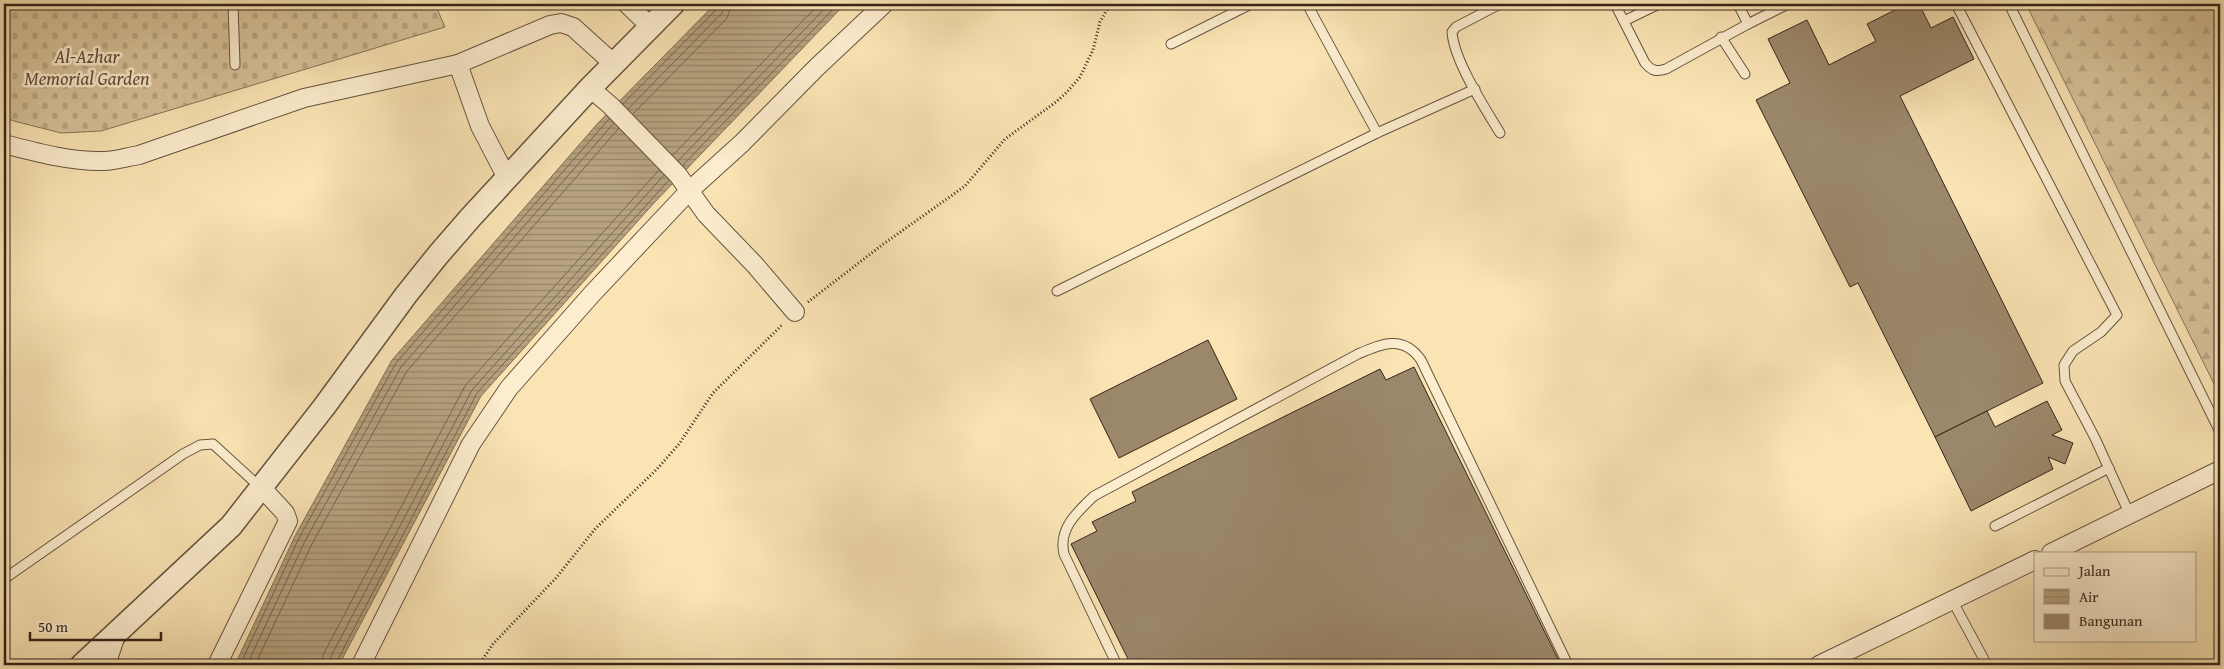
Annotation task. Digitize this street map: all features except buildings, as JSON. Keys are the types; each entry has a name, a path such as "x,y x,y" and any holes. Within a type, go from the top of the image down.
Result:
{"street":[{"path":"627,4 650,26"},
{"path":"82,665 231,526 262,488 406,295 471,217 590,88 673,4"},
{"path":"361,665 471,444 509,388 592,294 689,191 742,143 816,68 884,4"},
{"path":"4,144 104,162 139,155 304,98 458,64 550,25 561,23 573,27 614,64"},
{"path":"458,64 480,126 507,178"},
{"path":"590,88 611,106 678,176 706,214 755,265 795,312"},
{"path":"2053,552 2220,470"},
{"path":"217,665 288,521 286,512 262,488"},
{"path":"1819,665 2034,560"},
{"path":"106,665 116,635"}],"lane":[{"path":"233,4 235,65"},
{"path":"1171,44 1251,4"},
{"path":"1307,4 1377,133"},
{"path":"1500,4 1456,27 1452,32 1458,54 1500,133"},
{"path":"1615,4 1645,63 1652,71 1666,69 1721,37 1788,4"},
{"path":"1624,21 1659,4"},
{"path":"1738,4 1748,24"},
{"path":"1956,4 2117,315 2101,332 2073,351 2064,365 2065,381 2109,468 2130,515"},
{"path":"2009,4 2220,432"},
{"path":"1721,37 1745,74"},
{"path":"1057,291 1377,133 1475,89"},
{"path":"1117,665 1064,554 1062,545 1069,521 1094,496 1358,354 1381,344 1391,343 1411,349 1421,360 1568,665"},
{"path":"4,580 168,464 200,444 213,444 262,488"},
{"path":"1995,526 2109,468"},
{"path":"1952,600 1987,665"}],"path":[{"path":"478,665 493,644 556,578 596,529 657,469 679,444 713,393 795,312 882,245 965,186 1005,139 1067,92 1080,77 1093,50 1100,22 1110,4"}],"green space":[{"name":"Al-Azhar Memorial Garden","path":"4,4 435,4 445,27 101,131 61,133 4,117"},
{"path":"2026,4 2220,4 2220,396"}],"water":[{"path":"715,4 845,4 654,203 481,396 339,665 235,665 295,536 392,360 598,123"}]}
